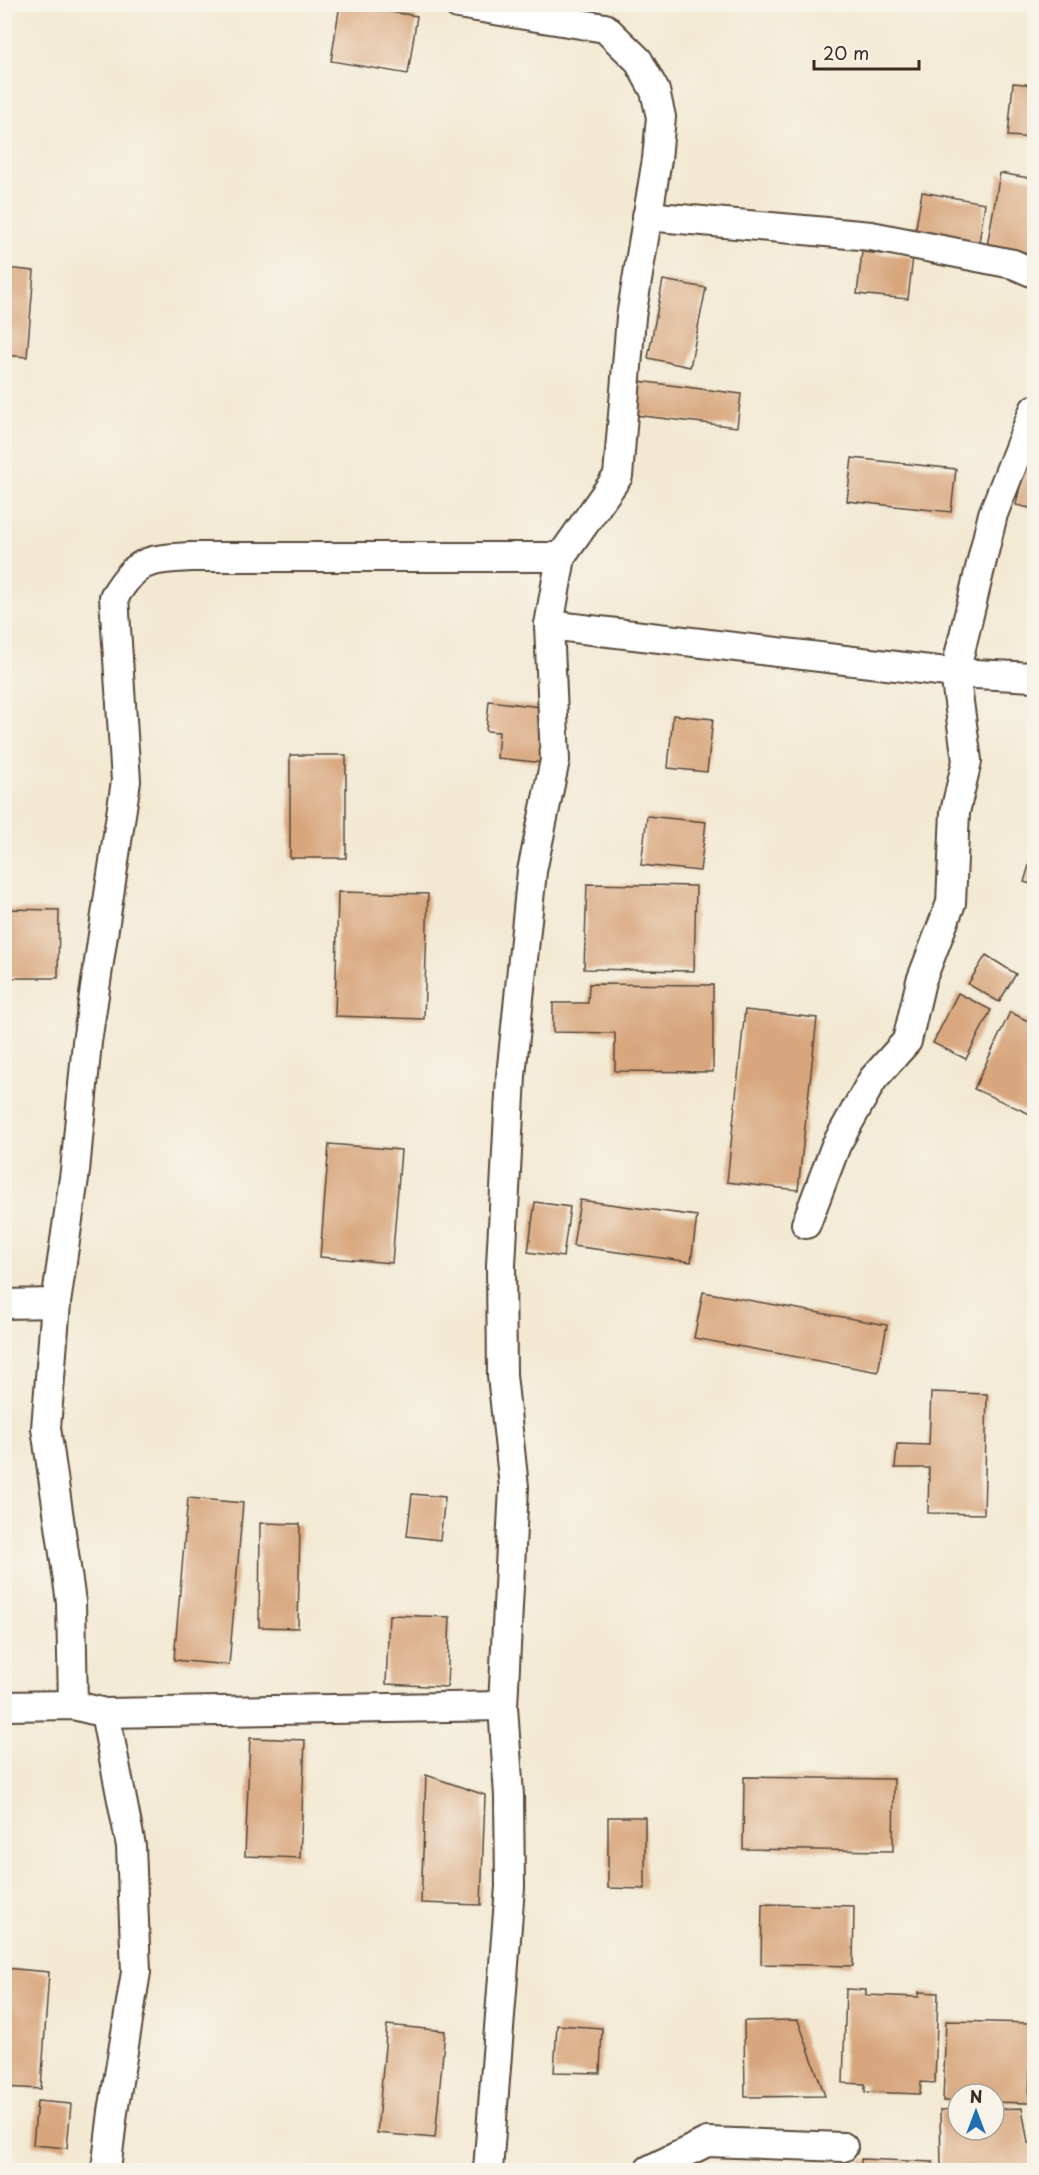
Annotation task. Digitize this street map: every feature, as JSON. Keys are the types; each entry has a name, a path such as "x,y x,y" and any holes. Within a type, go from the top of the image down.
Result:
{"street":[{"path":"458,4 605,28 638,60 655,91 661,117 631,317 618,476 561,557 549,624 555,760 532,871 503,1192 502,1375 514,1487 503,1706 509,1796 510,1887 488,2170"},
{"path":"647,216 871,236 1013,264 1035,273"},
{"path":"806,1224 836,1146 873,1079 907,1041 921,981 951,903 955,812 967,761 955,673 993,514 1035,410"},
{"path":"74,1705 71,1602 46,1428 56,1303 75,1171 87,1042 126,781 114,597 129,573 152,560 191,557 561,557"},
{"path":"549,624 955,673 1035,677"},
{"path":"4,1304 56,1303"},
{"path":"4,1707 74,1705 105,1713 503,1706"},
{"path":"105,1713 131,1846 136,1972 106,2170"},
{"path":"649,2170 707,2142 843,2147"}],"building":[{"path":"340,4 417,16 408,74 331,61"},
{"path":"1013,83 1034,85 1034,138 1008,136"},
{"path":"1000,173 1034,179 1034,254 987,246"},
{"path":"922,192 985,203 979,243 915,233"},
{"path":"862,252 913,257 908,299 857,294"},
{"path":"5,268 34,271 27,357 5,355"},
{"path":"663,280 706,288 690,367 648,358"},
{"path":"638,381 741,394 737,427 634,415"},
{"path":"1030,440 1034,441 1034,509 1016,505"},
{"path":"852,458 956,469 951,512 847,501"},
{"path":"489,701 550,708 545,763 497,758 499,732 486,731"},
{"path":"673,715 713,719 707,772 668,768"},
{"path":"290,755 346,755 346,858 290,858"},
{"path":"647,816 706,822 700,871 641,865"},
{"path":"1034,849 1034,885 1024,882"},
{"path":"587,884 696,886 694,971 584,969"},
{"path":"338,892 428,894 424,1019 335,1016"},
{"path":"4,909 59,910 58,978 4,978"},
{"path":"986,955 1016,974 999,1002 968,984"},
{"path":"589,984 713,985 713,1072 615,1071 615,1033 553,1032 553,1003 588,1003"},
{"path":"958,993 991,1010 966,1059 933,1043"},
{"path":"745,1010 817,1018 798,1190 727,1182"},
{"path":"1010,1012 1034,1024 1034,1104 1030,1114 974,1089"},
{"path":"329,1144 401,1150 392,1263 320,1257"},
{"path":"580,1200 697,1216 691,1262 573,1246"},
{"path":"535,1202 570,1207 563,1257 528,1252"},
{"path":"703,1292 887,1325 878,1372 694,1338"},
{"path":"931,1392 987,1394 984,1514 928,1513 929,1468 895,1468 897,1444 929,1445"},
{"path":"412,1494 445,1497 440,1540 407,1536"},
{"path":"188,1498 243,1503 229,1665 174,1660"},
{"path":"260,1523 300,1524 298,1628 259,1627"},
{"path":"389,1615 450,1617 447,1687 386,1684"},
{"path":"250,1738 305,1740 300,1858 245,1856"},
{"path":"426,1775 485,1795 481,1905 421,1903"},
{"path":"744,1777 894,1779 893,1851 743,1849"},
{"path":"608,1817 645,1817 645,1889 608,1888"},
{"path":"762,1904 854,1906 853,1966 761,1964"},
{"path":"4,1968 49,1972 41,2089 4,2087"},
{"path":"846,1989 866,1990 866,1995 919,1997 919,1992 938,1993 935,2083 921,2082 920,2094 865,2092 865,2084 843,2083"},
{"path":"798,2020 825,2096 745,2097 744,2021"},
{"path":"946,2021 1031,2023 1029,2103 1006,2102 1006,2082 946,2082 946,2101 943,2101"},
{"path":"387,2025 445,2031 435,2138 377,2133"},
{"path":"557,2025 602,2028 600,2073 554,2072"},
{"path":"37,2101 71,2104 67,2148 33,2145"},
{"path":"1022,2108 1028,2143 1034,2144 1034,2170 941,2170 940,2110 946,2110 946,2142 1006,2142 1006,2109"},
{"path":"861,2159 933,2162 933,2170 861,2170"},
{"path":"757,2166 757,2170 704,2170 704,2167"}]}
